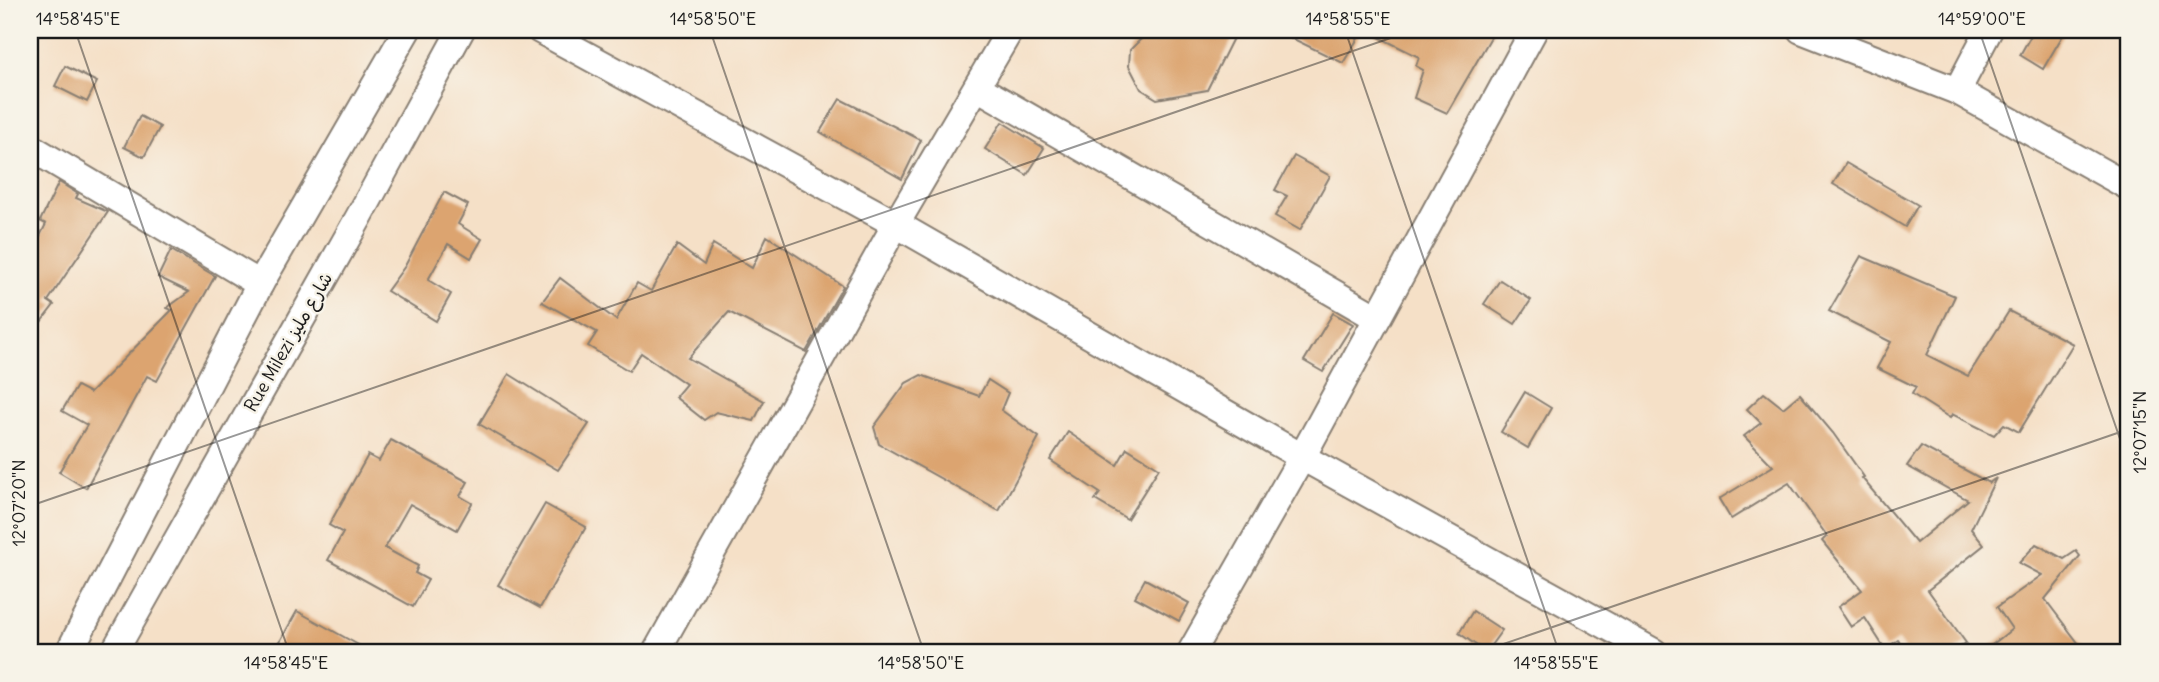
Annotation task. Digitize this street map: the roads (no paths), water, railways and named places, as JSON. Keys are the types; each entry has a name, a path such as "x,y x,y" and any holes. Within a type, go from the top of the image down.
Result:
{"street":[{"path":"69,652 260,284 407,30"},
{"name":"Rue Milezi شارع مليز","path":"114,652 359,218 461,30"},
{"path":"540,30 896,224 1302,457 1654,652"},
{"path":"656,652 896,224 1010,30"},
{"path":"1191,652 1302,457 1534,30"},
{"path":"1801,30 1957,92 2129,187"},
{"path":"1957,92 1989,30"},
{"path":"977,87 1377,318"},
{"path":"30,147 260,284"}]}
